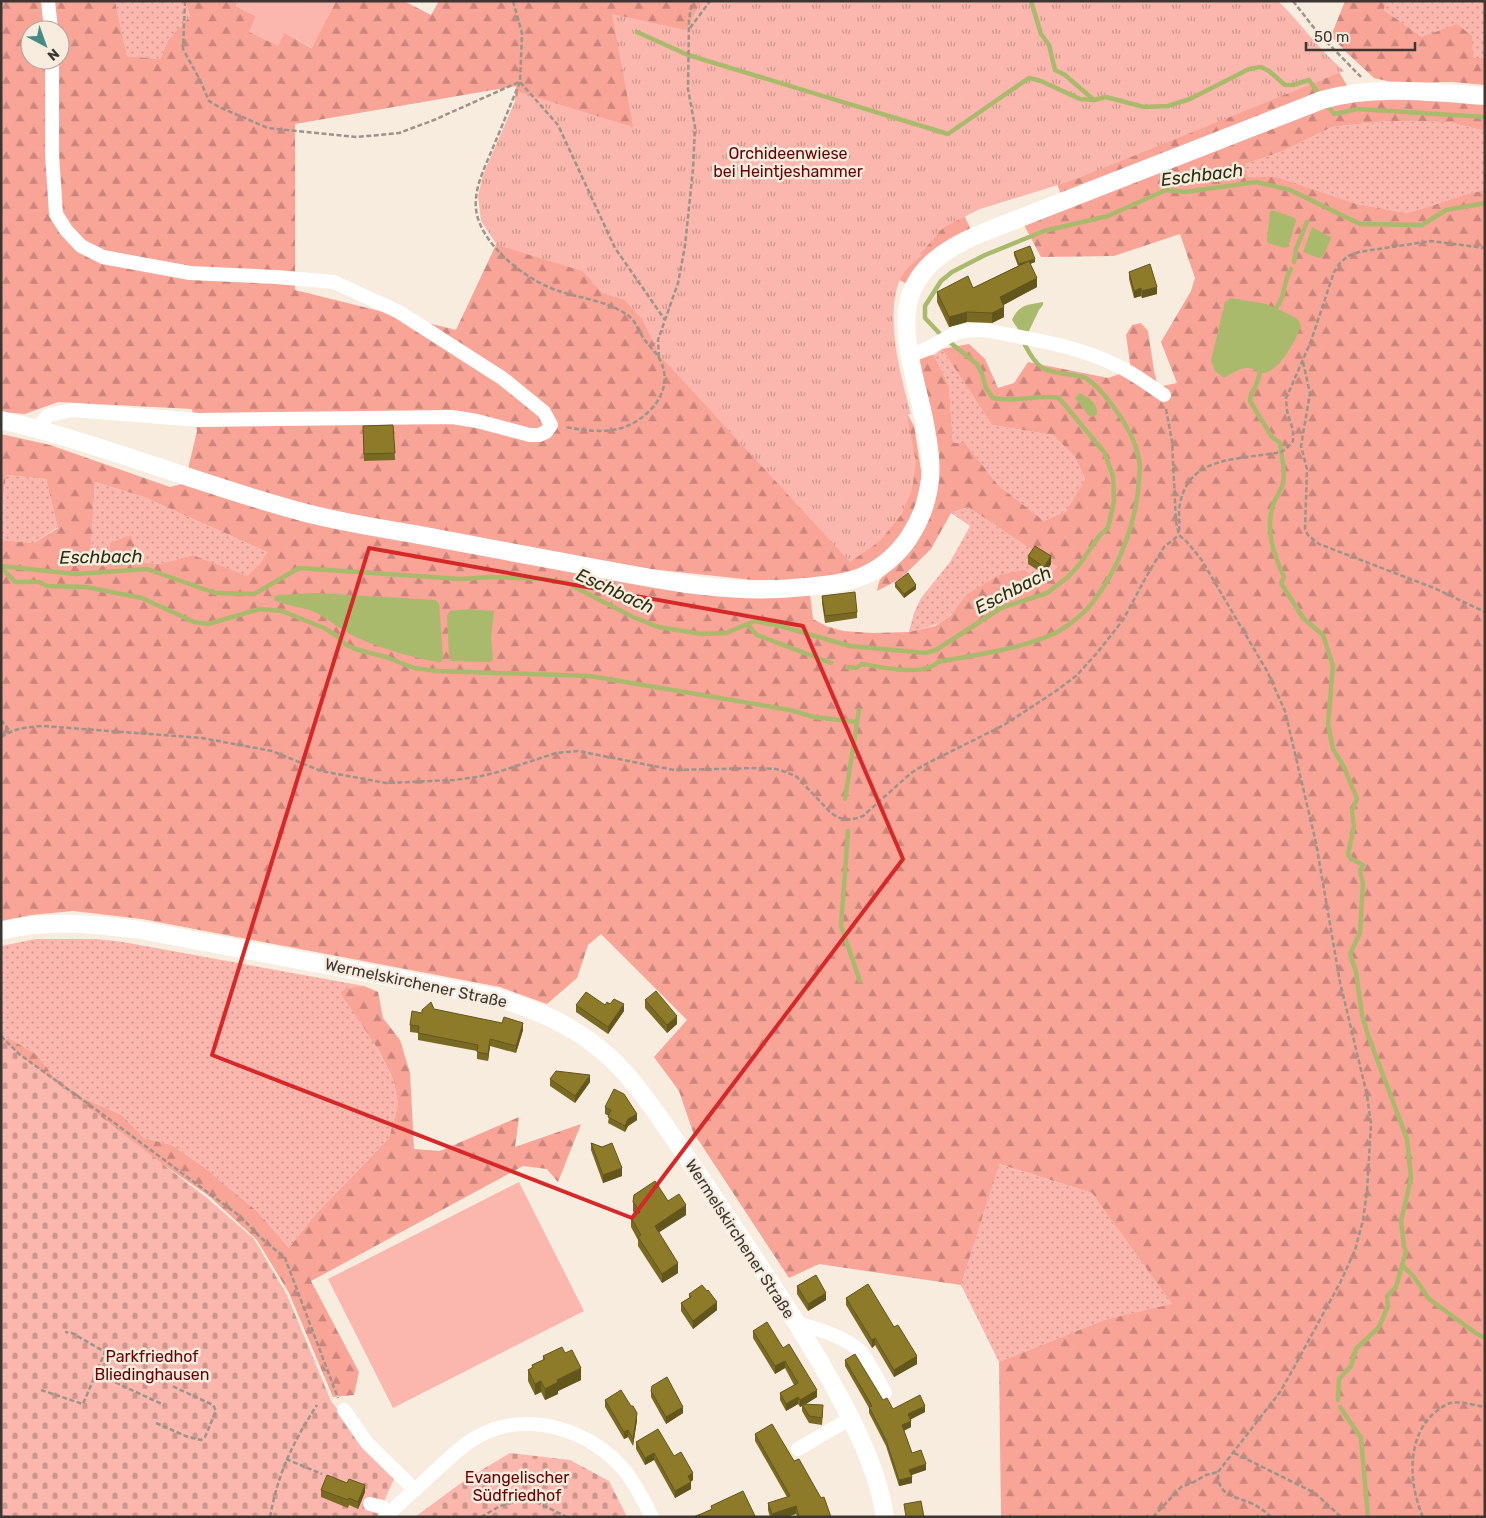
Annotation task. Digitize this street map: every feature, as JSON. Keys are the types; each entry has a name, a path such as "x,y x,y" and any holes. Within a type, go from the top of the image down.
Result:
{"main road":[{"path":"1,420 36,429 311,514 661,580 734,590 784,590 842,583 872,572 899,550 916,525 928,493 930,463 928,438 909,355 905,319 906,309 912,290 921,274 932,262 953,246 982,232 1294,110 1336,96 1402,91 1485,96"},
{"name":"Wermelskirchener Straße","path":"1,931 56,923 100,925 140,930 488,996 530,1008 566,1025 600,1048 634,1082 673,1136 796,1323 832,1382 861,1438 878,1484 885,1517"}],"street":[{"path":"48,1 50,20"},
{"path":"36,429 49,415 72,410 199,420 452,417 530,435 539,435 546,432 551,425 544,412 502,378 399,312 334,282 190,273 103,257 81,246 66,230 56,214 52,154 52,70"},
{"path":"909,355 926,351 951,335 984,330 1063,346 1118,366 1164,395"},
{"path":"796,1323 831,1334 859,1350 866,1358 885,1393"},
{"path":"344,1410 367,1443 415,1490"},
{"path":"798,1449 850,1418"},
{"path":"370,1504 382,1508 387,1515 460,1448 477,1437 503,1427 518,1424 540,1424 562,1429 583,1438 606,1453 624,1470 641,1495 652,1517"}],"path":[{"path":"185,1 182,49 200,80 209,101 268,128 357,137 399,133 434,120 520,82"},
{"path":"514,1 522,33 520,82 481,174 475,203 479,223 496,249 522,272 557,291 612,306 631,318 664,368 665,380 661,398 645,416 629,426 611,431 588,431 551,425"},
{"path":"659,358 658,340 678,283 685,246 693,169 694,127 688,90 689,29 692,1"},
{"path":"689,29 710,1"},
{"path":"1293,1 1318,33 1357,72 1369,92"},
{"path":"520,82 558,125 614,248 665,320"},
{"path":"1,737 21,727 43,726 202,738 272,752 321,771 386,783 477,777 556,753 572,751 592,753 674,770 776,769 797,778 831,814 838,818 853,820 863,816 899,782 918,769 1004,725 1054,693 1076,676 1097,654 1123,620 1164,547 1179,535 1180,504 1193,476 1206,466 1223,460 1281,452 1290,445 1294,437 1286,398 1311,341 1331,278 1340,263 1348,256 1370,249 1432,241 1485,248"},
{"path":"1302,361 1310,393 1301,446 1307,469 1305,529 1308,535 1319,544 1434,588 1485,612"},
{"path":"1153,1517 1181,1487 1206,1475 1218,1472 1280,1392 1292,1371 1341,1281 1355,1250 1363,1220 1367,1191 1371,1124 1365,1085 1340,982 1316,843 1285,711 1267,671 1201,559 1188,542 1179,535 1176,522 1172,441 1164,395"},
{"path":"1,720 10,731"},
{"path":"1,1036 19,1054 241,1217 260,1237 285,1258 334,1392 344,1410"},
{"path":"42,1390 83,1404 105,1352 72,1333 65,1332"},
{"path":"95,1373 164,1405"},
{"path":"156,1423 188,1437 201,1440 205,1437 216,1412 213,1405 172,1386"},
{"path":"1423,1517 1418,1505 1412,1474 1416,1444 1428,1419 1437,1410 1449,1403 1485,1407"},
{"path":"270,1517 286,1459 317,1405"},
{"path":"1234,1453 1316,1493 1340,1517"},
{"path":"286,1459 322,1474"},
{"path":"1218,1472 1221,1488 1226,1493 1252,1504 1271,1517"},
{"path":"481,1517 500,1506 528,1498 567,1517"}],"highlighted area":[{"path":"369,548 803,626 903,859 632,1218 212,1055"}],"green space":[{"path":"1,1 115,1 127,56 160,59 168,40 190,16 185,1 238,1 236,6 256,16 250,32 285,33 311,48 336,1 404,1 431,15 439,1 721,1 877,167 898,397 914,426 922,476 915,507 900,537 881,556 861,568 841,575 798,580 753,580 650,569 358,516 292,502 188,469 197,431 192,409 58,402 25,414 1,412","holes":["516,86 508,219 456,330 295,290 295,124"]},
{"path":"115,1 185,1 190,16 168,40 160,59 127,56"},
{"path":"238,1 336,1 312,48 285,33 278,46 249,32 256,16 236,6"},
{"name":"Orchideenwiese bei Heintjeshammer","path":"701,1 1278,1 1344,71 1074,180 980,209 944,227 920,254 921,256 903,274 895,297 894,330 896,348 911,414 907,415 916,463 912,489 902,514 880,541 850,562 660,356 642,319 624,300 602,293 582,271 497,245 481,221 478,196 483,175 519,92 633,127 612,14 686,30"},
{"path":"1345,1 1386,1 1384,10 1422,37 1457,24 1472,36 1473,58 1485,58 1485,85 1453,82 1396,83 1374,78 1331,36"},
{"path":"1386,1 1485,1 1485,58 1473,58 1422,37 1384,10"},
{"path":"1336,67 1348,87 1061,195 1054,175"},
{"path":"1390,98 1485,103 1485,131 1449,122 1387,121 1332,127 1283,151 1245,164 1248,177 1277,177 1357,204 1406,213 1485,190 1485,1517 1001,1517 999,1362 1104,1320 1172,1304 1092,1193 999,1164 961,1285 819,1264 789,1278 693,1132 679,1091 654,1057 687,1020 601,934 588,945 577,978 547,1004 500,987 142,919 73,911 31,915 1,921 1,540 34,543 58,528 46,479 6,475 1,516 1,434 50,445 170,487 186,483 698,592 754,597 810,595 813,619 826,626 843,631 873,633 909,632 935,626 950,616 966,595 999,575 1024,570 1042,582 1057,567 968,507 951,513 931,549 900,579 877,591 880,580 904,559 917,542 929,519 936,497 939,474 938,451 930,404 918,357 934,355 949,386 953,443 965,443 998,485 1044,521 1066,511 1085,479 1075,457 1053,435 992,425 942,349 969,344 985,359 998,388 1014,383 1028,362 1108,378 1131,370 1126,335 1132,325 1141,323 1148,331 1158,387 1177,383 1161,342 1191,291 1195,278 1180,234 1114,256 1041,257 1023,223 1333,103","holes":["95,482 144,497 267,552 259,565 247,576 193,555 159,564 141,562 131,535 110,543 109,565 90,564"]},
{"path":"1387,121 1449,122 1485,131 1485,190 1406,213 1357,204 1277,177 1248,177 1245,164 1283,151 1332,127"},
{"path":"962,211 971,230 907,284 889,275"},
{"path":"942,349 992,425 1053,435 1075,457 1085,479 1066,511 1044,521 998,485 965,443 953,444 949,386 934,355"},
{"path":"6,475 46,479 58,527 34,543 1,540 1,516"},
{"path":"95,482 144,497 267,552 248,577 193,555 159,564 141,562 131,535 109,565 90,564"},
{"path":"968,507 1057,567 1042,582 966,595 948,617 942,621 929,627 909,632 914,613 921,598 950,562 970,526 951,513"},
{"path":"36,939 97,939 123,942 364,986 346,988 394,1081 398,1105 389,1138 313,1217 289,1248 257,1211 205,1168 172,1145 144,1138 122,1115 83,1098 53,1076 37,1055 9,1038 1,1040 1,946"},
{"path":"364,986 378,992 383,1018 400,1040 410,1073 414,1149 440,1151 519,1117 515,1147 581,1124 558,1182 547,1169 523,1166 311,1281 359,1372 354,1395 333,1397 289,1293 257,1240 209,1196 1,1053 1,1040 9,1038 37,1055 53,1076 83,1098 122,1115 144,1138 172,1145 205,1168 257,1211 289,1248 313,1217 389,1138 398,1105 394,1081 378,1049 341,994 346,988"},
{"name":"Parkfriedhof Bliedinghausen","path":"1,1040 207,1198 254,1239 287,1295 331,1401 366,1445 395,1477 377,1517 1,1517"},
{"path":"998,1164 1092,1193 1173,1305 1104,1320 999,1362 961,1285"},
{"path":"519,1182 584,1311 393,1408 328,1279"},
{"name":"Evangelischer Südfriedhof","path":"510,1453 570,1460 609,1481 627,1517 415,1517 465,1480"}],"shaded area":[{"path":"1272,210 1295,218 1296,221 1288,247 1285,248 1268,243 1270,212"},
{"path":"1312,227 1331,239 1322,258 1303,252"},
{"path":"1231,298 1266,304 1298,319 1301,326 1295,340 1285,356 1273,369 1259,373 1246,368 1224,378 1215,371 1211,361 1225,302"},
{"path":"1043,302 1028,333 1020,332 1012,320 1018,311 1024,306"},
{"path":"1079,393 1089,398 1096,407 1097,414 1093,417 1089,416 1075,398"},
{"path":"315,593 435,600 439,603 443,658 441,662 410,656 359,639 312,611 274,600 274,597 278,595"},
{"path":"468,609 494,611 491,638 493,658 491,662 450,661 447,616 450,611"}],"building":[{"path":"1030,246 1035,259 1019,264 1014,252"},
{"path":"1029,261 1037,278 1000,297 1004,307 992,313 967,312 949,317 937,292 968,276 973,288"},
{"path":"1150,264 1157,287 1142,291 1141,288 1134,291 1129,272"},
{"path":"393,425 395,453 364,454 363,426"},
{"path":"1035,546 1051,556 1044,567 1028,556"},
{"path":"908,573 916,585 904,594 895,583"},
{"path":"855,592 857,612 825,616 822,596"},
{"path":"656,991 677,1016 667,1025 645,1000"},
{"path":"586,992 605,1005 607,1002 610,1004 614,999 624,1004 608,1027 576,1005"},
{"path":"431,1002 434,1009 502,1023 504,1017 523,1023 516,1046 490,1039 488,1054 477,1052 478,1045 418,1033 419,1026 410,1025 412,1011 422,1013 422,1010"},
{"path":"556,1071 590,1075 575,1096 550,1079"},
{"path":"614,1089 624,1094 637,1114 628,1119 625,1126 608,1117 611,1110 605,1107"},
{"path":"591,1143 602,1147 612,1143 622,1168 603,1175"},
{"path":"655,1181 668,1201 679,1194 686,1205 655,1226 678,1263 662,1274 638,1237 641,1235 631,1218 640,1212 633,1202 634,1195"},
{"path":"816,1275 826,1293 808,1304 797,1286"},
{"path":"868,1284 894,1327 898,1325 917,1356 894,1370 875,1338 872,1340 846,1298"},
{"path":"702,1285 717,1302 693,1321 681,1303 691,1297 689,1294"},
{"path":"767,1322 783,1348 789,1344 817,1390 800,1400 798,1397 786,1404 780,1393 798,1383 785,1361 775,1366 753,1331"},
{"path":"562,1347 565,1353 572,1350 581,1368 557,1380 558,1382 545,1389 541,1381 535,1384 528,1370 533,1367 532,1365 545,1359 543,1356"},
{"path":"855,1354 883,1400 887,1398 893,1409 920,1395 925,1406 908,1414 911,1421 902,1425 912,1453 921,1450 926,1464 909,1470 912,1477 899,1480 886,1440 869,1407 872,1406 845,1360"},
{"path":"667,1377 683,1407 666,1417 651,1391 652,1386"},
{"path":"621,1390 637,1413 633,1439 628,1430 624,1432 605,1400"},
{"path":"802,1404 823,1405 822,1418 809,1416"},
{"path":"772,1424 794,1461 799,1459 821,1498 824,1497 831,1517 799,1517 796,1506 772,1514 768,1503 790,1496 755,1434"},
{"path":"658,1429 674,1456 681,1452 693,1473 688,1476 691,1482 675,1491 654,1453 645,1458 636,1442"},
{"path":"327,1475 347,1483 349,1479 365,1485 358,1502 321,1490"},
{"path":"743,1491 755,1516 693,1517 712,1509 711,1506"},
{"path":"921,1501 924,1517 906,1517 904,1504"}],"waterway":[{"path":"1031,1 1041,34 1049,45 1055,70 1065,75 1094,100"},
{"path":"637,32 688,55 948,134 1029,78 1041,81 1080,99 1094,100 1106,97 1144,107 1168,106 1190,99 1249,69 1261,67 1269,71 1285,85 1293,85 1309,80 1319,94"},
{"path":"1328,106 1334,114 1358,109 1485,117"},
{"name":"Eschbach","path":"1,566 75,574 147,569 215,593 254,594 299,568 461,579 491,577 544,579 567,583 631,616 658,627 702,634 726,633 755,621 784,627 850,646 926,653 936,650 1001,608 1047,593 1068,577 1100,535 1108,528 1114,501 1113,476 1104,452 1059,398 1043,397 1010,400 993,398 986,388 977,364 942,336 925,318 925,306 941,281 952,272 985,255 1044,231 1108,216 1166,190 1185,192 1256,182 1290,190 1360,224 1422,225 1446,210 1485,203"},
{"path":"1294,262 1296,249 1307,222"},
{"path":"1276,308 1282,298 1286,279 1291,269"},
{"path":"847,667 856,668 862,664 902,670 923,669 931,667 938,662 1032,642 1059,631 1078,618 1093,602 1111,574 1125,544 1135,512 1140,467 1136,447 1119,415 1095,385 1084,377 1044,369 1034,361 1025,345"},
{"path":"1260,373 1250,401 1272,437 1280,443 1284,468 1283,483 1270,517 1272,543 1284,577 1281,583 1303,618 1323,635 1333,666 1328,724 1333,749 1344,767 1357,799 1352,811 1354,826 1348,854 1351,859 1363,865 1360,871 1363,884 1360,933 1350,954 1356,972 1362,1015 1368,1035 1407,1139 1411,1178 1401,1221 1406,1251 1396,1287 1387,1296 1388,1306 1379,1327 1356,1349 1351,1366 1339,1379 1338,1400"},
{"path":"1,567 15,582 39,582 47,586 86,587 142,598 194,622 208,624 260,609 282,611 324,628 355,649 386,657 414,668 437,671 590,676 790,710 814,717 857,722"},
{"path":"748,625 757,635 831,663"},
{"path":"845,799 859,710"},
{"path":"848,831 841,926 860,981"},
{"path":"1402,1265 1414,1277 1429,1299 1485,1338"},
{"path":"1340,1407 1361,1438 1368,1517"}]}
